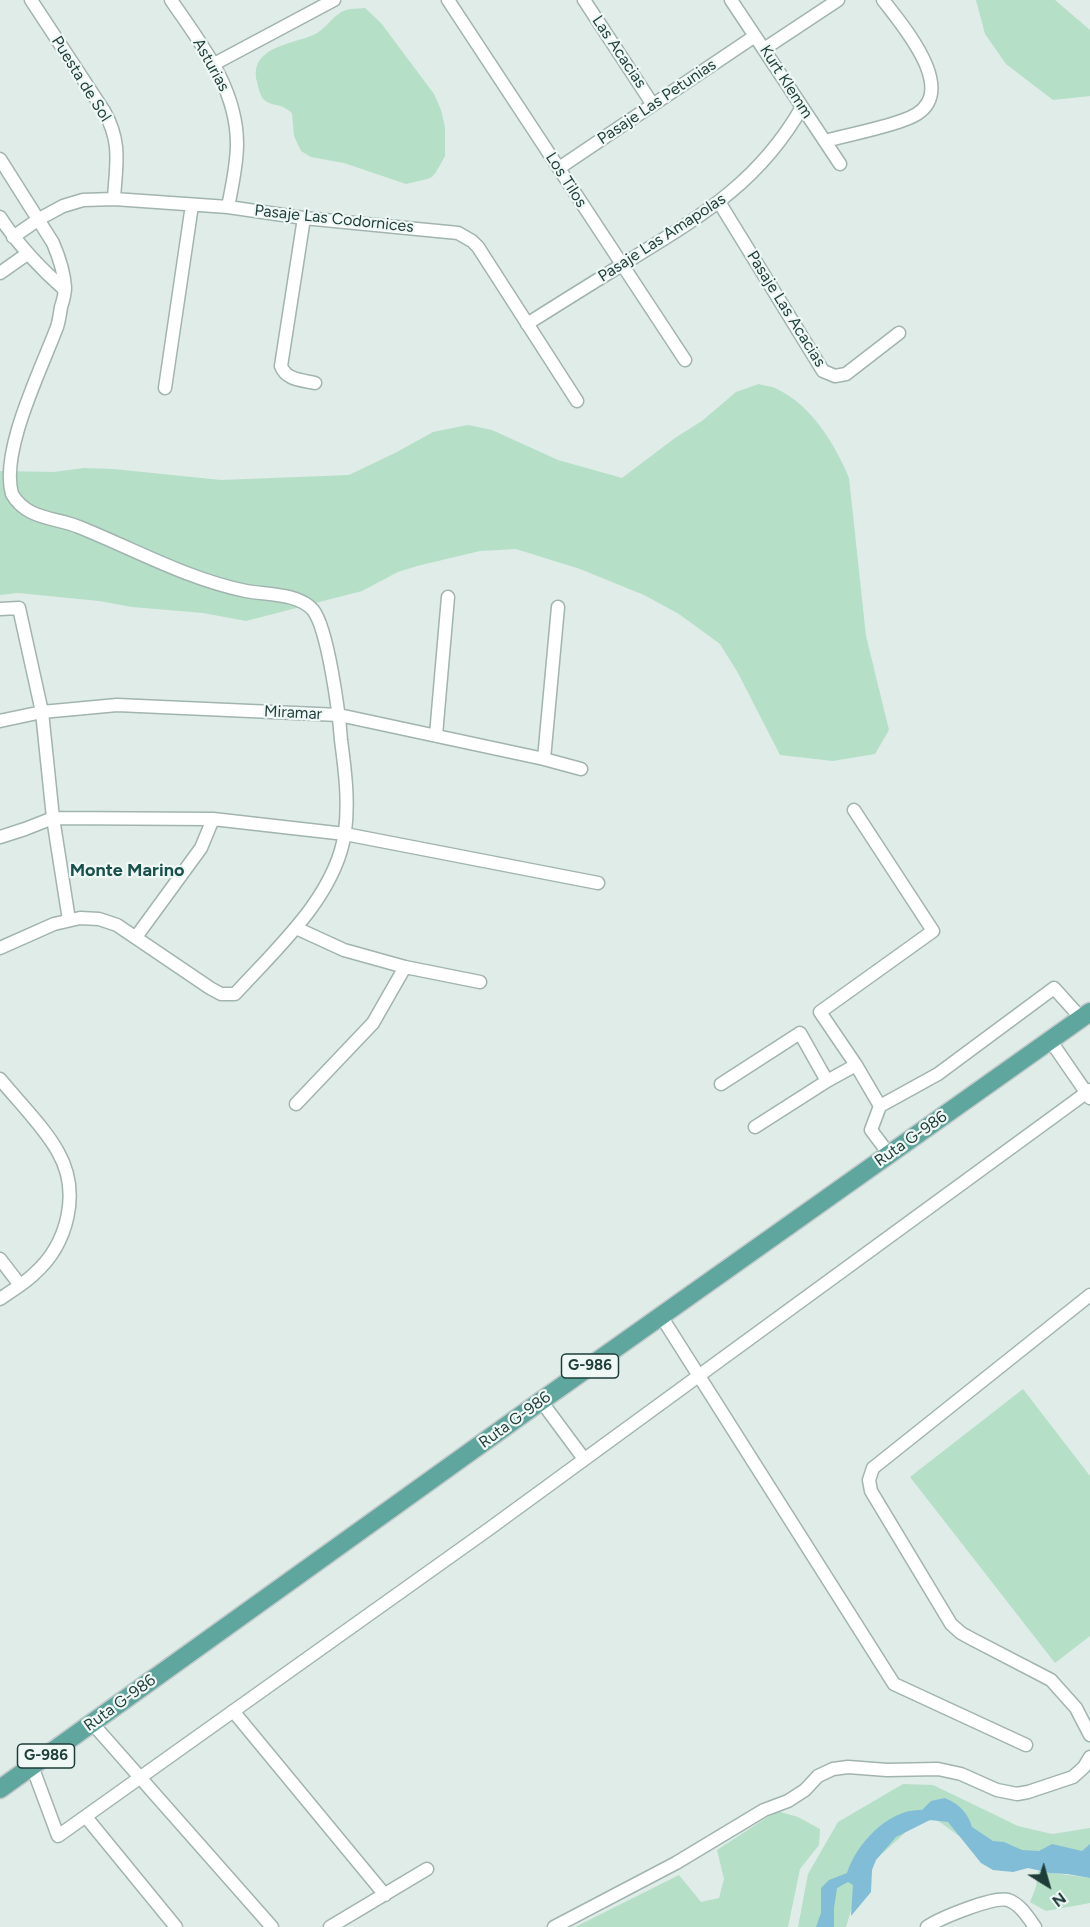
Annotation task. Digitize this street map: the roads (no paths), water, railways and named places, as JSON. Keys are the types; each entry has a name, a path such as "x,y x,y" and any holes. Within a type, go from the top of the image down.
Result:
{"main road":[{"name":"Ruta G-986","path":"0,1789 541,1401 1086,1015"}],"street":[{"name":"Puesta de Sol","path":"31,0 104,111 114,131 117,149 114,199"},
{"name":"Asturias","path":"171,0 214,64 228,94 236,128 236,161 228,207"},
{"path":"214,64 334,0"},
{"name":"Los Tilos","path":"448,0 685,360"},
{"name":"Las Acacias","path":"584,0 653,105"},
{"name":"Kurt Klemm","path":"731,0 840,164"},
{"path":"764,49 838,0"},
{"path":"825,141 909,118 922,109 930,96 932,82 915,40 883,0"},
{"name":"Pasaje Las Petunias","path":"559,168 755,36"},
{"name":"Pasaje Las Amapolas","path":"527,324 681,229 719,202 764,162 802,107"},
{"path":"0,159 54,243 65,290 57,326 17,412 7,445 4,465 7,485 11,493 23,507 39,517 76,526 138,554 219,584 245,591 295,599 308,606 315,612 322,629 339,715 346,778 345,834 341,852 330,877 296,928 234,994 220,994 136,937 108,921 90,918 69,920 39,930 0,948"},
{"name":"Pasaje Las Codornices","path":"13,237 63,206 93,199 228,207 304,218 449,231 465,236 478,247 577,401"},
{"name":"Pasaje Las Acacias","path":"719,202 823,370 835,376 846,374 899,333"},
{"path":"165,388 192,205"},
{"path":"0,217 27,254 65,290"},
{"path":"304,218 280,366 289,377 315,383"},
{"path":"0,273 27,254"},
{"path":"436,735 448,597"},
{"path":"544,759 558,607"},
{"path":"0,609 19,608 42,712 53,818 69,920"},
{"name":"Miramar","path":"0,721 42,712 117,705 339,715 581,769"},
{"path":"854,810 933,931 820,1012 856,1065 880,1106"},
{"path":"0,837 53,818 213,819 345,834 598,884"},
{"path":"136,937 201,848 213,819"},
{"path":"296,928 344,950 405,967 480,982"},
{"path":"296,1104 373,1023 405,967"},
{"path":"889,1154 871,1130 880,1106 938,1074 1054,988 1086,1015"},
{"path":"721,1084 800,1033 827,1081"},
{"path":"32,1766 58,1836 1089,1094 1050,1040"},
{"path":"755,1127 856,1065"},
{"path":"0,1079 57,1149 64,1162 70,1190 67,1219 57,1245 42,1266 0,1299"},
{"path":"0,1259 20,1285"},
{"path":"1090,1295 873,1468 869,1480 871,1491 951,1623 961,1633 1051,1680 1076,1708 1090,1735"},
{"path":"661,1316 894,1684 1026,1745"},
{"path":"541,1401 584,1459"},
{"path":"233,1711 385,1895"},
{"path":"92,1723 272,1927"},
{"path":"554,1927 676,1863 764,1810 788,1801 805,1790 818,1776 833,1769 848,1767 887,1770 938,1769 961,1774 997,1790 1017,1794 1073,1777 1084,1767 1090,1757"},
{"path":"86,1817 176,1927"},
{"path":"330,1927 427,1869"},
{"path":"927,1927 950,1914 998,1899 1006,1899 1022,1909 1035,1927"}],"water":[{"path":"945,1798 962,1810 972,1827 993,1841 1004,1842 1022,1850 1039,1851 1052,1844 1082,1851 1090,1844 1090,1878 1028,1868 1013,1872 993,1870 981,1863 948,1822 930,1820 896,1837 876,1860 872,1870 871,1892 851,1916 853,1885 848,1882 837,1888 834,1927 816,1927 821,1913 821,1888 829,1880 847,1873 858,1851 876,1830 886,1821 898,1815 922,1810 931,1801"}],"district":[{"name":"Monte Marino","path":"127,871"}]}
